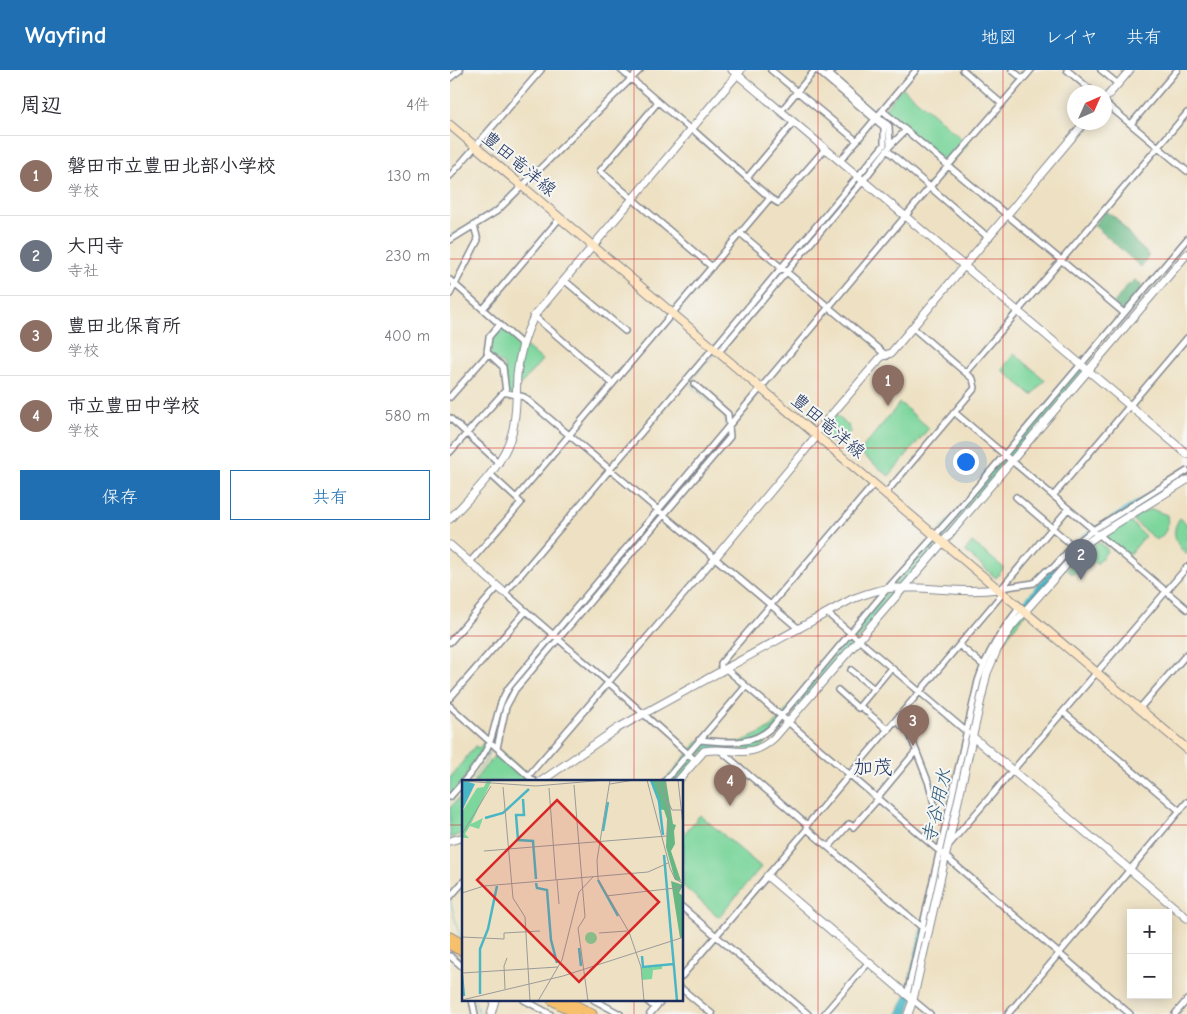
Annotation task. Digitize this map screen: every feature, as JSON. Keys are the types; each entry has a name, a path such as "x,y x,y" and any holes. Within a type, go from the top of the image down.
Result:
{"highway":[{"path":"450,936 462,942"},
{"path":"450,945 462,951"},
{"path":"556,1002 577,1014"},
{"path":"570,1002 592,1014"}],"main road":[{"name":"豊田竜洋線","path":"450,125 1187,749"}],"street":[{"path":"450,78 460,70"},
{"path":"450,176 541,70"},
{"path":"621,70 778,203 826,149"},
{"path":"450,240 497,211 640,70"},
{"path":"771,70 857,141"},
{"path":"781,111 816,70 823,72 879,116 905,130 1124,313"},
{"path":"833,70 829,74 889,126 888,148 929,188 988,238"},
{"path":"840,161 916,70"},
{"path":"963,70 1002,104"},
{"path":"1012,70 1023,79"},
{"path":"465,780 480,762 490,742 505,692 929,188 1031,70"},
{"path":"1101,70 1118,84"},
{"path":"1112,91 1130,70"},
{"path":"1131,124 1177,70"},
{"path":"450,520 499,462 512,433 519,361 534,316 692,130 737,71 781,111 1187,454"},
{"path":"1070,71 1085,85"},
{"path":"658,102 600,171 712,266"},
{"path":"1112,108 1187,171"},
{"path":"966,372 1187,113"},
{"path":"861,179 884,145 884,127 879,116"},
{"path":"747,178 794,122"},
{"path":"505,593 610,469 716,350 905,130"},
{"path":"528,776 715,558 880,357 886,356 912,327 1077,130"},
{"path":"516,498 770,198"},
{"path":"484,309 560,218"},
{"path":"450,294 478,240 474,226"},
{"path":"740,233 886,356"},
{"path":"679,780 704,751 742,753 768,745 904,588 939,539 1004,456 1187,239"},
{"path":"699,740 741,742 758,738 770,728 888,588 939,539 1012,462 1187,254"},
{"path":"450,280 523,345"},
{"path":"564,280 625,331"},
{"path":"534,316 612,383"},
{"path":"500,324 488,337 487,352 503,367 506,392"},
{"path":"886,494 974,388 973,379 966,372 912,327"},
{"path":"1053,496 1187,338"},
{"path":"450,397 488,354"},
{"path":"496,748 510,698 730,437 728,414 694,384"},
{"path":"506,392 524,397 799,629"},
{"path":"450,452 506,392"},
{"path":"954,412 1187,609"},
{"path":"450,418 499,462"},
{"path":"947,847 983,665 996,639 1096,532 1187,471"},
{"path":"470,562 521,503 490,474"},
{"path":"543,780 580,753 644,714 866,593 888,588 970,591 1000,590 1034,583 1046,571 1052,568 1073,546 1187,480"},
{"path":"874,484 721,663 723,671 746,686 1130,1014"},
{"path":"1016,497 1073,546"},
{"path":"684,974 960,645 1000,590 1068,509"},
{"path":"450,545 695,760"},
{"path":"943,854 1187,567"},
{"path":"450,642 498,587"},
{"path":"908,1014 910,997 970,734 989,665 1022,609"},
{"path":"450,698 526,611"},
{"path":"827,613 1187,918"},
{"path":"960,645 983,665"},
{"path":"1140,709 1187,654"},
{"path":"860,706 891,668"},
{"path":"851,670 874,689"},
{"path":"666,780 746,686"},
{"path":"838,690 858,708 860,706 888,730"},
{"path":"450,706 533,780"},
{"path":"1063,712 1180,811"},
{"path":"896,720 909,732 929,784 937,816"},
{"path":"717,742 719,751 925,930"},
{"path":"829,847 850,824 853,828 916,751"},
{"path":"450,797 462,783"},
{"path":"1008,1014 1187,802"},
{"path":"767,876 930,1014"},
{"path":"450,897 462,883"},
{"path":"684,909 808,1014"},
{"path":"450,956 462,966"},
{"path":"824,1014 869,962"},
{"path":"684,991 712,1014"},
{"path":"1175,1014 1187,1000"},
{"path":"528,1002 550,1014"},
{"path":"598,1002 620,1014"},
{"path":"648,1002 655,1008"},
{"path":"650,1014 660,1002"}],"green space":[{"path":"902,87 968,144 949,165 883,111"},
{"path":"1106,211 1117,219 1137,244 1149,255 1141,267 1094,225"},
{"path":"1135,280 1141,285 1140,295 1126,311 1121,311 1114,303 1127,286"},
{"path":"500,324 542,360 516,390 516,396 506,393 504,365 488,354 489,337"},
{"path":"1014,353 1045,380 1032,395 1002,370"},
{"path":"1081,365 1089,371 845,655 760,749 704,751 678,780 666,780 699,740 741,742 771,728"},
{"path":"900,403 929,428 889,476 859,452"},
{"path":"836,415 849,426 848,428 851,431 838,446 821,433"},
{"path":"1187,472 1187,480 1098,535 1047,586 997,650 986,678 908,1014 897,1014 906,994 981,672 1020,607 1072,549 1088,535"},
{"path":"1148,510 1154,510 1167,515 1168,523 1166,530 1156,540 1134,521 1136,516"},
{"path":"1180,518 1187,524 1187,555 1179,547 1175,538 1175,528"},
{"path":"1128,519 1145,536 1128,557 1101,535"},
{"path":"972,542 1004,568 996,578 965,551"},
{"path":"1099,542 1108,550 1097,564 1094,561 1084,570 1081,567 1073,574 1067,570 1082,553"},
{"path":"484,742 488,747 450,797 450,778 475,746 479,748"},
{"path":"499,750 527,774 522,780 475,780"},
{"path":"459,798 462,801 462,834 450,838 450,808"},
{"path":"700,815 761,867 719,917 684,887 684,834"}],"waterway":[{"path":"865,175 888,144"},
{"path":"450,236 496,208 517,187"},
{"path":"1087,365 1187,247"},
{"path":"718,349 771,287"},
{"path":"714,354 689,383 725,416 726,427"},
{"path":"1009,456 1083,370"},
{"path":"662,511 726,437 726,434"},
{"path":"942,537 1007,459"},
{"name":"寺谷用水","path":"1026,605 1086,538 1187,474"},
{"path":"557,635 660,514"},
{"path":"898,585 938,542"},
{"path":"856,634 893,592"},
{"path":"785,718 853,637"},
{"path":"526,671 554,638"},
{"path":"493,742 503,705"},
{"path":"692,756 701,746 753,746 771,734 782,721"},
{"path":"471,780 484,764 492,746"},
{"path":"672,780 690,759"},
{"path":"450,802 462,789"},
{"name":"寺谷用水","path":"902,1014 911,993 948,832"},
{"path":"450,900 460,938"},
{"path":"475,1002 479,1014"},
{"path":"485,1014 489,1002"}],"place":[{"name":"磐田市立豊田北部小学校","path":"888,406"},
{"name":"大円寺","path":"1081,580"},
{"name":"豊田北保育所","path":"913,746"},
{"name":"市立豊田中学校","path":"730,806"}],"district":[{"name":"加茂","path":"873,767"}]}
